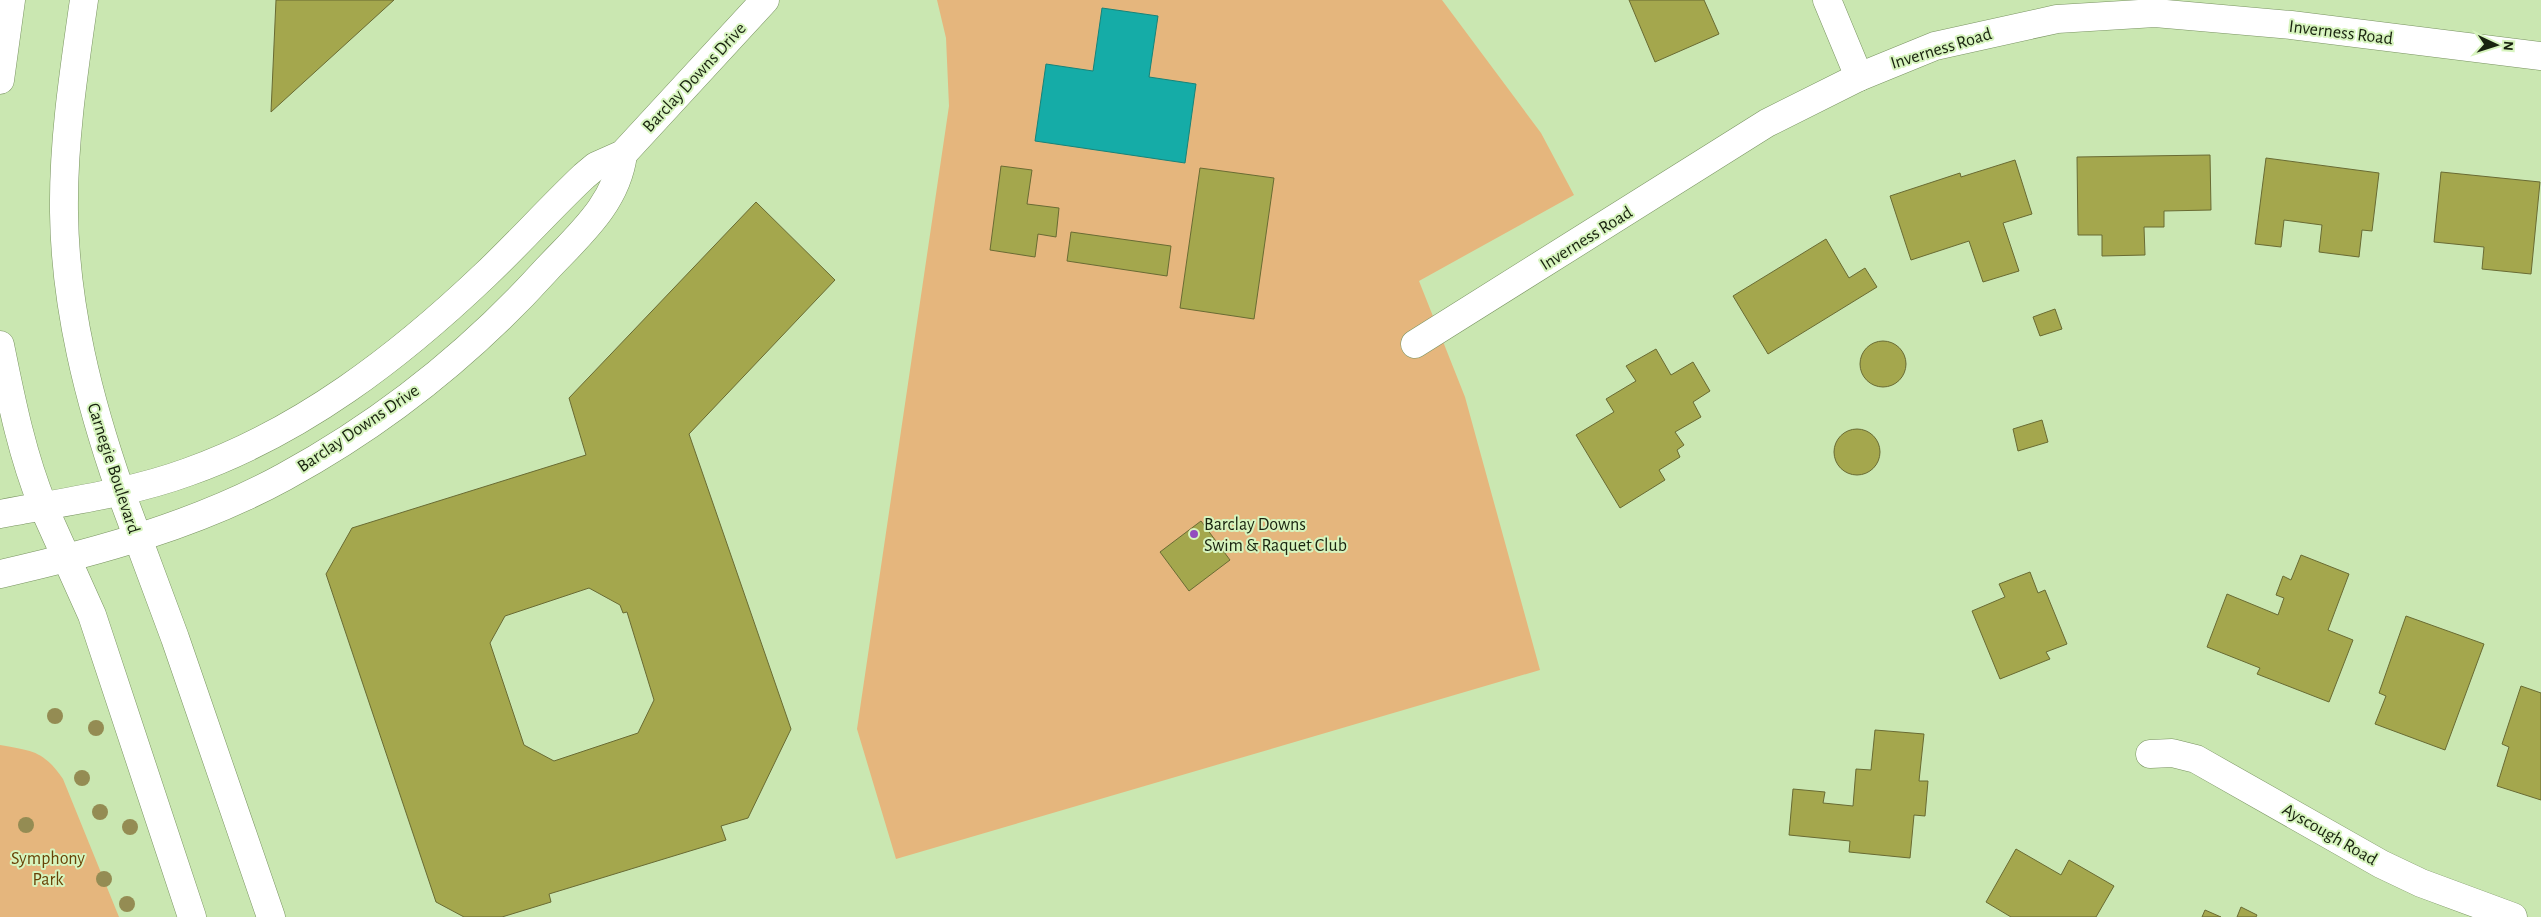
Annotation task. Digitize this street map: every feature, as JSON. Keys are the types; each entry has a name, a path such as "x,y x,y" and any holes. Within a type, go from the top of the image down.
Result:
{"street":[{"path":"0,80 11,0"},
{"name":"Carnegie Boulevard","path":"84,0 66,146 64,212 65,244 72,302 83,366 105,447 175,638 271,917"},
{"name":"Barclay Downs Drive","path":"0,514 160,482 238,452 272,435 346,391 448,310 584,176 596,166 623,154 765,0"},
{"path":"1827,0 1859,77"},
{"name":"Inverness Road","path":"1415,344 1767,123 1859,77 1935,46 2057,19 2135,14 2232,19 2541,56"},
{"name":"Barclay Downs Drive","path":"0,574 137,538 191,519 283,477 376,419 443,369 502,318 598,213 614,186 621,169 623,154"},
{"path":"0,345 33,482 92,615 192,917"},
{"name":"Ayscough Road","path":"2150,754 2172,753 2196,759 2381,864 2430,886 2513,917"}],"green space":[{"name":"Barclay Downs Swim & Raquet Club","path":"937,0 1442,0 1541,133 1574,195 1419,281 1465,397 1540,670 896,859 857,729 949,106 946,38"},
{"name":"Symphony Park","path":"0,745 36,753 49,762 63,779 119,917 0,917"}],"water":[{"path":"1102,8 1158,16 1149,77 1196,84 1185,163 1035,141 1046,64 1093,71"}],"building":[{"path":"276,0 394,0 271,112"},
{"path":"1629,0 1704,0 1719,34 1655,62"},
{"path":"2210,155 2211,210 2164,211 2164,227 2144,227 2145,255 2102,256 2102,235 2078,235 2077,157"},
{"path":"2266,158 2379,173 2372,231 2362,230 2359,257 2319,252 2322,225 2284,220 2281,247 2255,244"},
{"path":"2015,160 2032,214 2003,223 2019,271 1983,282 1969,241 1911,260 1890,196 1960,173 1961,177"},
{"path":"1001,166 1032,170 1027,204 1059,208 1056,237 1038,234 1035,257 990,250"},
{"path":"1200,168 1274,178 1254,319 1180,308"},
{"path":"2441,172 2540,182 2531,274 2482,269 2484,247 2434,242"},
{"path":"756,202 835,280 689,434 791,729 748,818 721,826 726,840 549,894 551,902 502,917 464,917 436,902 326,574 352,528 586,455 569,398","holes":["589,588 620,605 623,613 627,612 654,700 638,733 554,761 524,745 490,643 505,616"]},
{"path":"1071,232 1171,246 1167,276 1067,261"},
{"path":"1826,239 1849,278 1865,268 1877,287 1768,354 1733,296"},
{"path":"2055,309 2062,329 2040,336 2033,317"},
{"path":"1878,341 1888,341 1902,351 1906,364 1902,377 1896,383 1888,387 1878,387 1864,377 1860,369 1860,359 1870,345"},
{"path":"1656,349 1671,375 1693,362 1710,391 1693,402 1701,417 1675,432 1684,445 1677,450 1680,457 1659,470 1665,480 1620,508 1576,435 1614,412 1606,399 1636,381 1626,366"},
{"path":"2042,420 2048,442 2018,451 2013,429"},
{"path":"1852,429 1862,429 1876,439 1880,452 1876,465 1870,471 1862,475 1852,475 1838,465 1834,457 1834,447 1844,433"},
{"path":"1201,521 1230,560 1189,591 1160,552"},
{"path":"2301,555 2349,574 2328,630 2353,640 2329,702 2257,674 2260,668 2207,647 2227,594 2278,615 2284,598 2276,595 2283,576 2291,580"},
{"path":"2030,572 2038,593 2045,590 2067,644 2046,652 2050,659 2000,679 1972,611 2005,597 1999,584"},
{"path":"2406,616 2484,644 2445,750 2375,724 2386,696 2379,693"},
{"path":"2521,686 2541,693 2541,800 2497,786 2509,747 2502,744"},
{"path":"1875,730 1924,734 1919,781 1928,781 1925,816 1914,815 1910,858 1849,852 1850,841 1789,835 1793,789 1825,792 1823,803 1853,806 1856,769 1871,770"},
{"path":"2016,849 2061,875 2069,860 2114,886 2096,917 2011,917 1986,902"},
{"path":"2241,907 2257,915 2256,917 2237,917"},
{"path":"2205,910 2221,917 2202,917"}],"place":[{"name":"Barclay Downs Swim & Raquet Club","path":"1194,534"}]}
